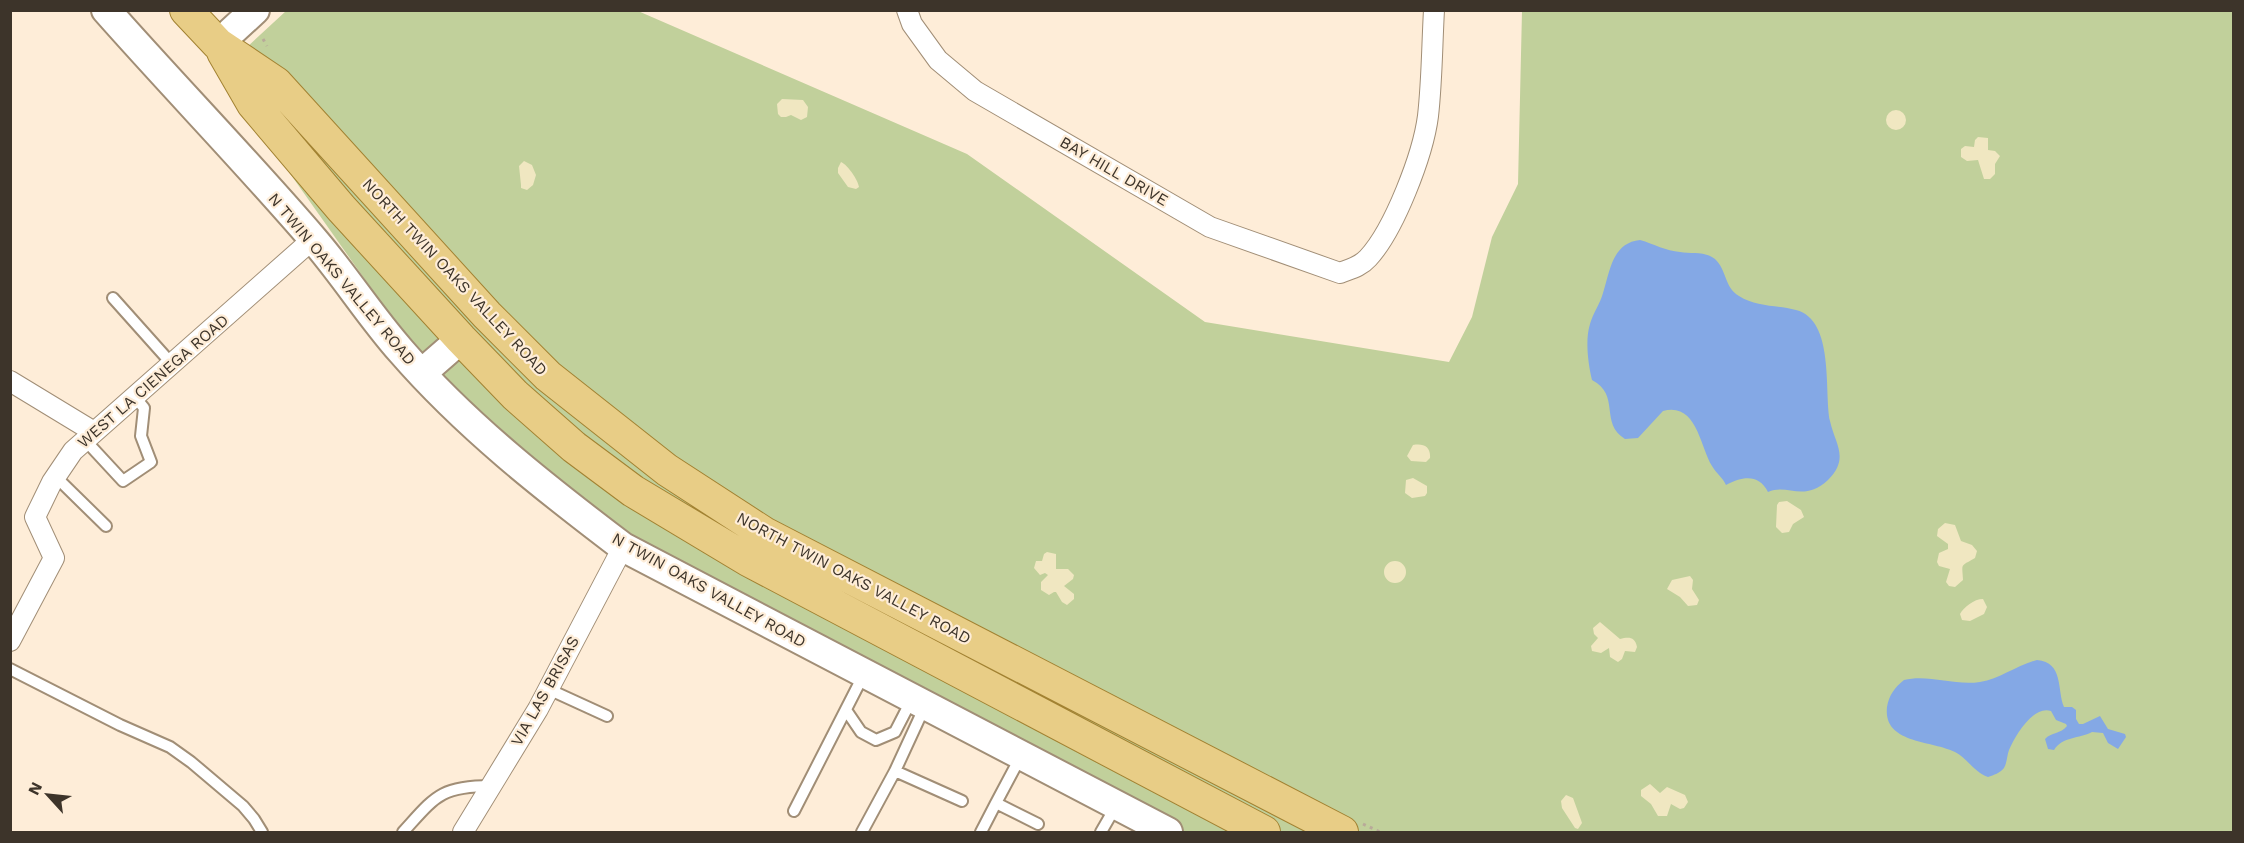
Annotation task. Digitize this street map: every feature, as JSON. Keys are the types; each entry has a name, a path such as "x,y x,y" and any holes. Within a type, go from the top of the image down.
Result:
{"main road":[{"name":"NORTH TWIN OAKS VALLEY ROAD","path":"186,10 218,44 276,83 487,315 548,376 668,470 764,533 1352,828"},
{"name":"NORTH TWIN OAKS VALLEY ROAD","path":"218,44 253,104 341,208 460,339 515,395 574,447 633,491 748,560 1264,832"},
{"path":"424,246 427,274 456,306 460,319 460,339 477,337 488,340 534,384 586,407"}],"street":[{"name":"N TWIN OAKS VALLEY ROAD","path":"106,10 313,239 349,282 400,350 447,400 546,488 623,546 1130,816 1168,832"},
{"path":"218,44 255,10"},
{"name":"BAY HILL DRIVE","path":"907,10 912,24 938,60 975,91 1210,227 1340,273 1357,267 1368,258 1392,221 1418,161 1428,117 1434,10"},
{"name":"WEST LA CIENEGA ROAD","path":"10,641 54,558 35,517 73,451 313,239"},
{"path":"422,373 460,339"},
{"path":"10,381 90,436"},
{"name":"VIA LAS BRISAS","path":"463,832 548,689 623,546"}],"lane":[{"path":"113,297 172,364"},
{"path":"90,436 123,481 152,462 141,436 144,408 135,397"},
{"path":"56,477 106,526"},
{"path":"10,669 120,725 170,747 243,806 262,832"},
{"path":"794,811 864,674"},
{"path":"548,689 607,716"},
{"path":"846,710 861,732 876,740 895,732 919,702"},
{"path":"862,832 895,771 919,702"},
{"path":"981,832 1021,756"},
{"path":"895,771 962,801"},
{"path":"403,832 427,806 445,792 464,786 491,786"},
{"path":"996,803 1038,824"},
{"path":"1101,832 1130,816"}],"path":[{"path":"264,39 270,53"},
{"path":"1352,828 1380,832"}],"green space":[{"path":"286,11 638,11 967,154 1205,322 1449,362 1472,317 1492,237 1518,184 1522,11 2233,11 2233,832 1147,832 636,567 438,383 219,73"}],"sand":[{"path":"782,99 803,100 808,107 807,117 801,120 791,115 781,117 778,114 777,104"},
{"path":"1896,110 1903,113 1906,120 1903,127 1896,130 1889,127 1886,120 1889,113"},
{"path":"1978,137 1988,138 1988,150 1995,151 2000,156 1995,164 1995,174 1990,179 1984,179 1978,160 1967,161 1961,157 1961,149 1965,146 1974,147"},
{"path":"524,161 532,165 536,175 533,185 527,190 521,188 519,166"},
{"path":"841,162 855,177 859,187 856,189 848,187 838,173"},
{"path":"1413,445 1426,447 1430,458 1426,462 1411,461 1407,456"},
{"path":"1413,478 1427,486 1425,496 1412,498 1405,493 1406,480"},
{"path":"1787,501 1801,510 1804,517 1793,524 1789,532 1782,533 1776,527 1777,505 1779,502"},
{"path":"1945,523 1955,525 1961,541 1972,545 1977,551 1975,558 1964,564 1963,580 1955,587 1949,586 1946,582 1950,569 1939,566 1937,562 1939,553 1948,549 1948,544 1937,536 1938,529"},
{"path":"1047,552 1056,554 1056,569 1068,569 1074,575 1073,579 1064,586 1074,594 1074,599 1067,605 1062,602 1056,592 1049,595 1041,590 1041,582 1048,575 1045,573 1040,575 1034,568 1036,561 1042,561"},
{"path":"1395,561 1403,564 1406,572 1403,580 1395,583 1387,580 1384,572 1387,564"},
{"path":"1690,576 1693,580 1692,589 1699,600 1697,605 1688,606 1680,597 1667,589 1672,580"},
{"path":"1983,599 1987,607 1984,614 1970,621 1962,620 1960,614 1964,609 1973,602"},
{"path":"1600,622 1620,639 1633,639 1637,647 1635,652 1625,651 1618,662 1610,657 1609,648 1601,653 1592,651 1591,646 1598,638 1593,628"},
{"path":"1650,784 1660,793 1667,787 1685,795 1688,802 1684,808 1680,809 1671,804 1667,816 1658,816 1651,804 1641,796 1641,790"},
{"path":"1566,795 1573,798 1581,820 1582,823 1578,829 1562,808 1561,801"}],"water":[{"path":"1640,240 1670,250 1711,256 1719,263 1731,288 1739,296 1759,304 1796,310 1808,316 1817,327 1825,358 1830,421 1840,458 1835,472 1819,487 1803,492 1775,490 1768,492 1760,482 1750,478 1726,485 1712,466 1690,419 1674,410 1663,411 1638,438 1625,439 1617,432 1613,425 1606,393 1592,380 1588,359 1588,330 1602,297 1610,267 1618,252 1623,246"},
{"path":"2037,660 2046,662 2056,672 2064,707 2072,707 2076,710 2076,719 2079,724 2100,716 2108,729 2125,734 2126,737 2118,749 2108,743 2103,733 2092,732 2062,742 2054,750 2048,749 2045,739 2067,726 2056,720 2051,711 2044,710 2031,717 2020,730 2009,750 2004,768 1999,773 1988,777 1955,752 1901,734 1893,728 1888,719 1889,699 1895,688 1904,680 1923,678 1961,683 1980,682"}]}
